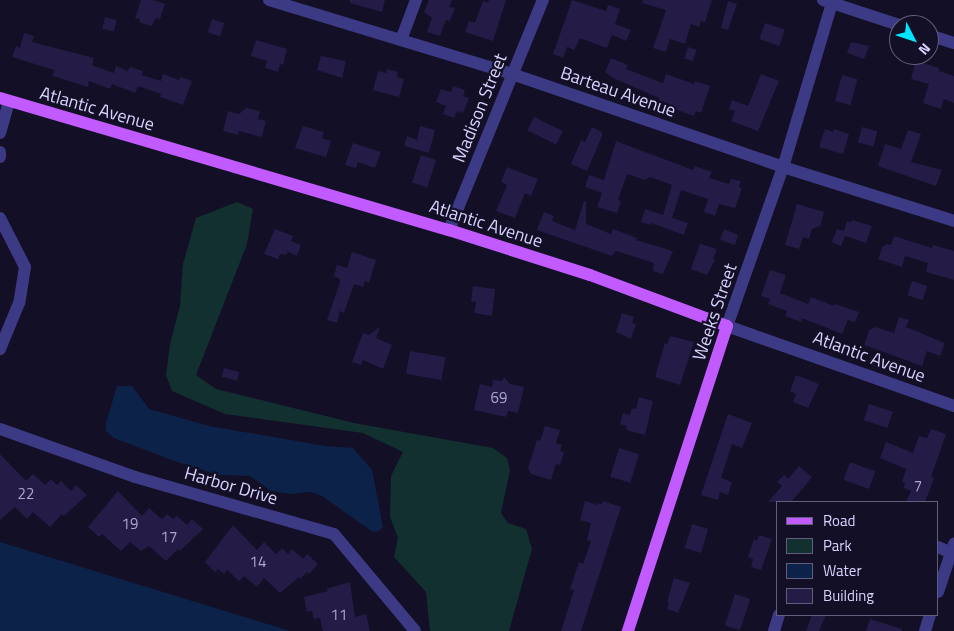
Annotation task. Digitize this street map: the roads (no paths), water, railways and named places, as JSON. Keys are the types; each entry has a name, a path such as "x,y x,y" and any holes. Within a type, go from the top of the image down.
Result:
{"main road":[{"name":"Atlantic Avenue","path":"4,100 449,230 590,275 727,326"},
{"name":"Weeks Street","path":"628,631 727,326"}],"street":[{"name":"Barteau Avenue","path":"269,0 512,74 783,167 954,221"},
{"path":"401,40 416,0"},
{"name":"Madison Street","path":"449,230 543,0"},
{"path":"828,2 889,22"},
{"name":"Weeks Street","path":"727,326 783,167 828,2"},
{"path":"939,38 954,43"},
{"path":"0,133 4,100"},
{"path":"0,152 0,157"},
{"path":"0,218 25,267 19,303 0,349"},
{"name":"Atlantic Avenue","path":"727,326 954,406"},
{"name":"Harbor Drive","path":"0,429 135,477 334,534 415,631"},
{"path":"939,547 953,550 939,589"},
{"path":"774,631 779,616"},
{"path":"925,631 930,616"}],"water":[{"path":"117,386 132,386 149,409 209,426 326,446 353,448 372,470 383,527 379,531 373,532 322,496 311,492 290,494 271,491 250,476 219,475 177,462 114,438 106,431 106,423"},
{"path":"0,542 290,631 0,631"}]}
